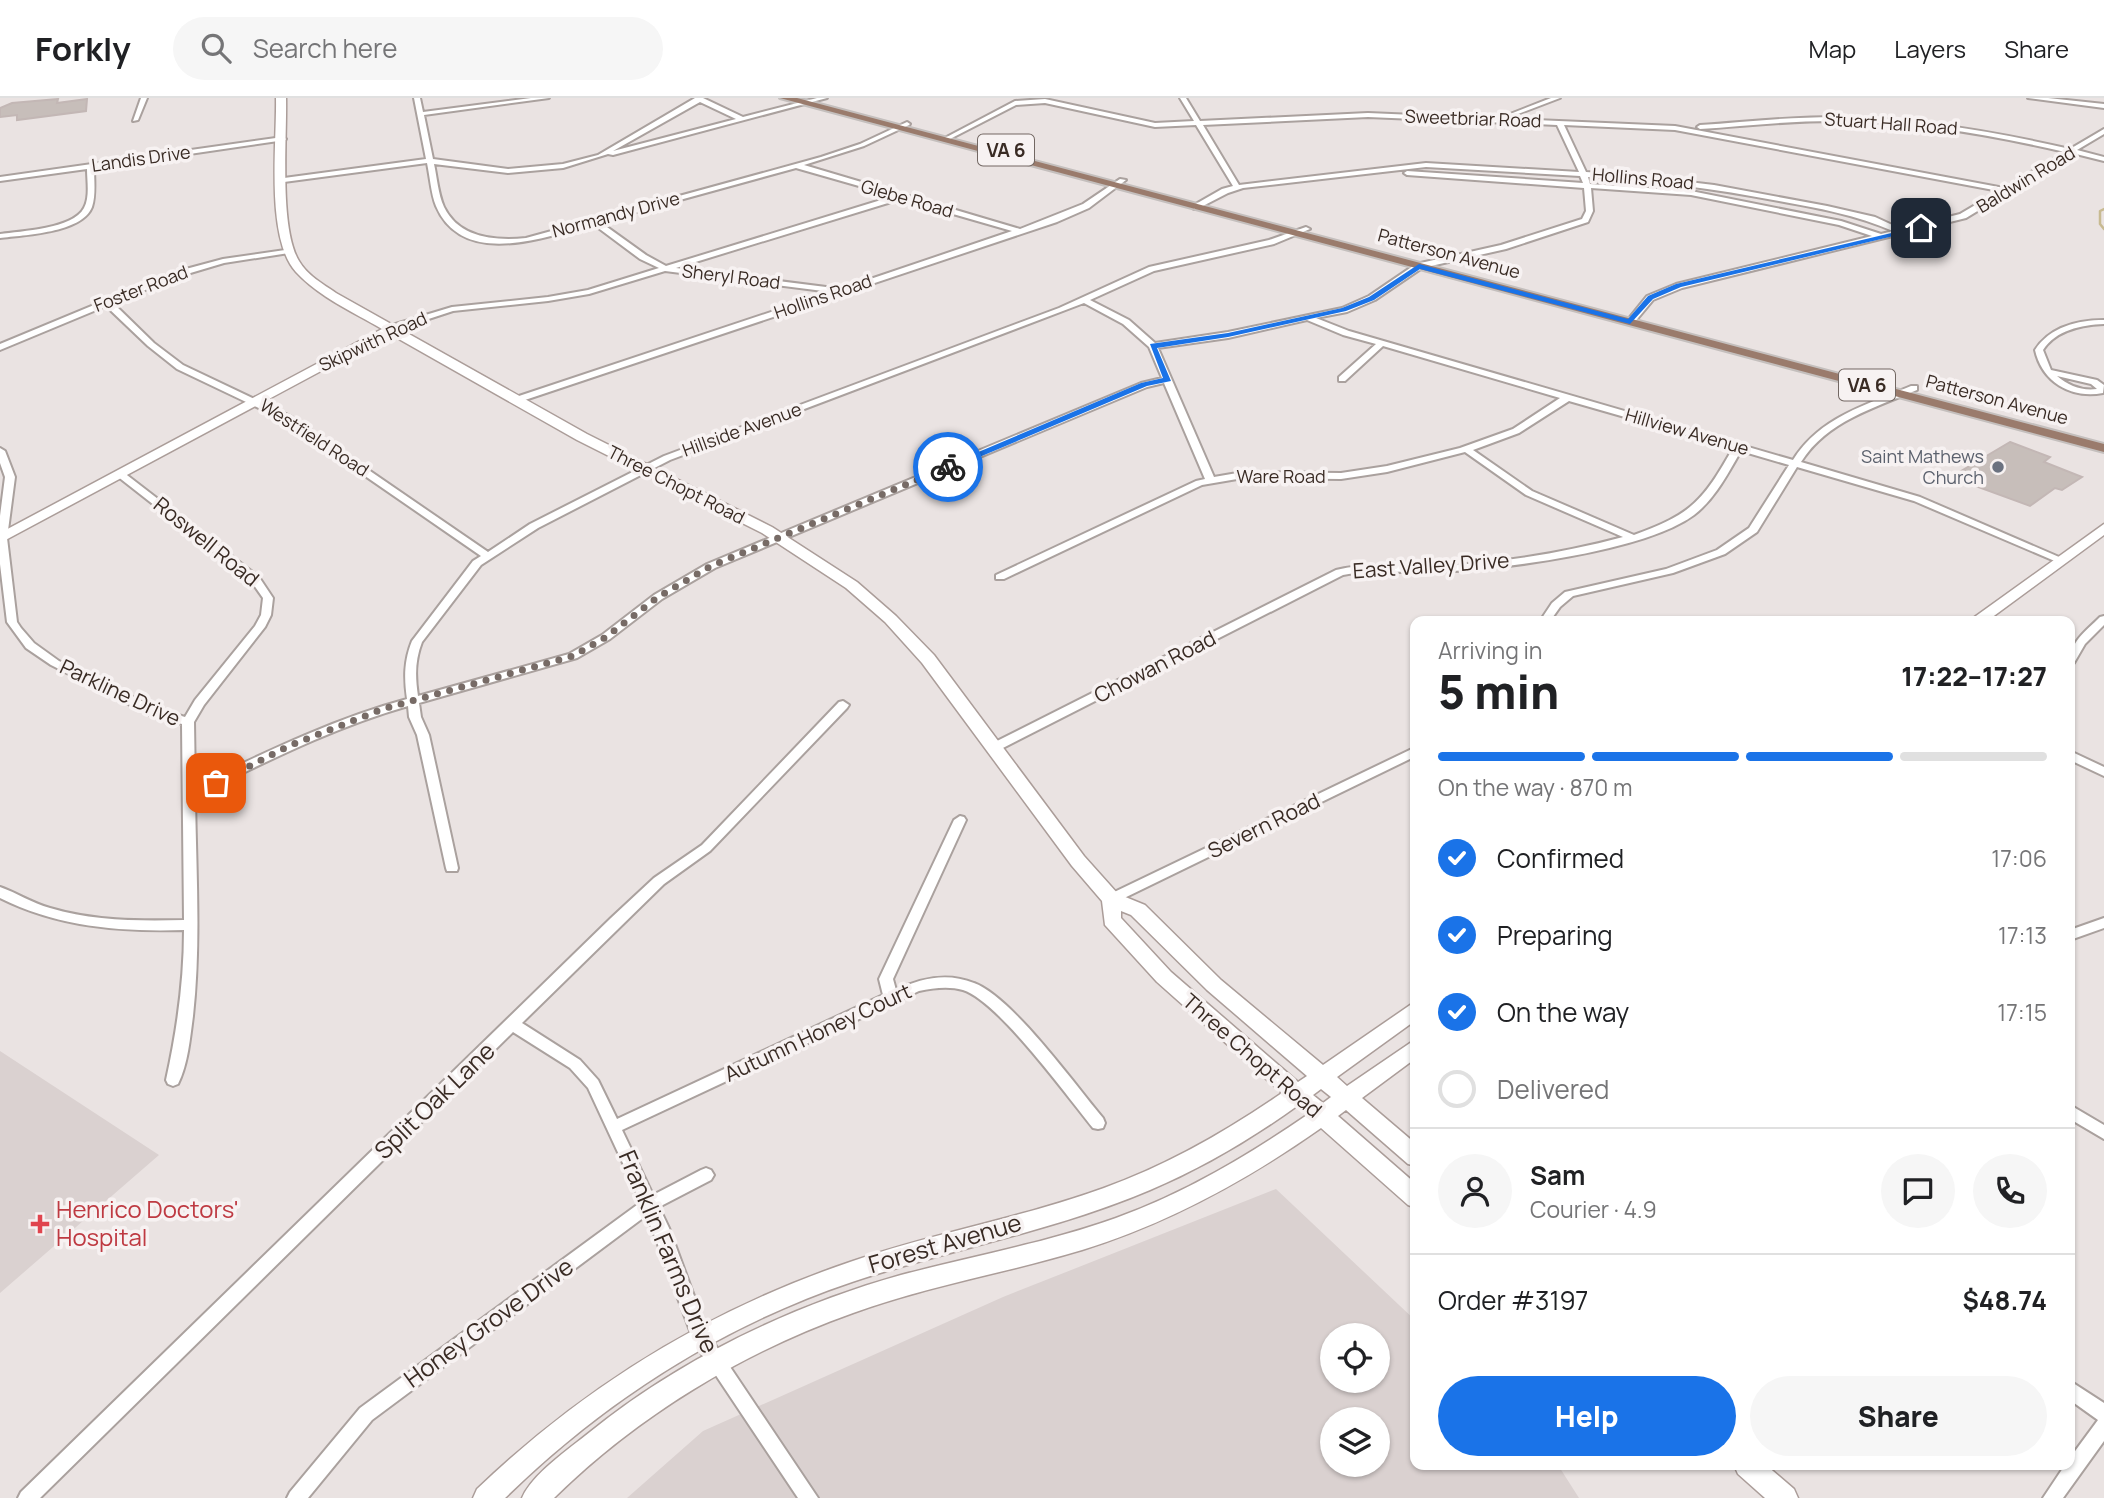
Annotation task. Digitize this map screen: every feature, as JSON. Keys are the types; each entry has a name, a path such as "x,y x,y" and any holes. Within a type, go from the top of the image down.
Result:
{"main road":[{"name":"Three Chopt Road","path":"281,98 284,235 296,265 315,283 516,400 642,469 779,537 834,569 884,610 928,659 1078,861 1111,898 1138,910 1214,985 1410,1152"},
{"name":"Patterson Avenue","path":"785,98 813,100 1300,231 1435,263 1633,319"},
{"name":"Patterson Avenue","path":"1300,231 1419,266 1908,391 2104,438"},
{"name":"Skipwith Road","path":"1,538 392,328"},
{"name":"Patterson Avenue","path":"1908,391 2104,448"},
{"path":"1984,616 2102,531"},
{"name":"Three Chopt Road","path":"1111,898 1112,920 1147,959 1410,1193"},
{"name":"Forest Avenue","path":"486,1498 528,1458 587,1410 636,1375 701,1338 773,1303 849,1273 1100,1199 1143,1183 1217,1148 1297,1095 1410,1013"},
{"name":"Forest Avenue","path":"535,1498 600,1439 655,1399 780,1333 873,1295 1075,1241 1140,1220 1232,1177 1267,1156 1410,1051"},
{"path":"1753,1470 1785,1498"}],"street":[{"path":"135,120 145,98"},
{"name":"Normandy Drive","path":"417,98 444,215 457,229 477,239 515,242 595,222 862,145 903,126"},
{"path":"420,114 546,98"},
{"path":"600,156 699,98 743,120"},
{"path":"1183,98 1237,187"},
{"path":"1497,119 1557,98"},
{"path":"2031,98 2104,106"},
{"path":"284,180 430,161 516,171 563,166 813,100"},
{"name":"Sweetbriar Road","path":"949,138 1015,103 1027,100 1045,101 1142,123 1199,124 1341,115 1559,122 1675,128 2009,191"},
{"name":"Stuart Hall Road","path":"1675,128 1818,119 1882,121 1963,129 2104,159"},
{"path":"1153,346 1308,318 1372,298 1419,266 1516,244 1585,220 1592,203 1587,184 1559,122"},
{"name":"Baldwin Road","path":"1633,319 1650,298 1679,286 1963,216 2074,152 2104,131"},
{"name":"Landis Drive","path":"0,179 283,139"},
{"name":"Glebe Road","path":"795,165 1020,232"},
{"name":"Hollins Road","path":"1201,205 1237,187 1440,165 1650,178 1733,190 1872,219 1901,232"},
{"path":"0,236 56,227 82,215 88,208 91,166"},
{"name":"Hollins Road","path":"1379,171 1587,184 1716,197 1841,222 1882,237"},
{"name":"Hollins Road","path":"516,400 1068,215 1118,183"},
{"name":"Skipwith Road","path":"392,328 452,309 568,296 666,269 900,197"},
{"name":"Sheryl Road","path":"595,222 643,257 666,269 840,291"},
{"name":"Hillside Avenue","path":"452,868 413,700 411,656 417,640 486,555 642,469 1084,300 1169,263 1300,231"},
{"name":"Foster Road","path":"0,347 107,302 206,265 289,251"},
{"path":"1084,300 1126,322 1153,346 1210,480"},
{"name":"Westfield Road","path":"107,302 143,337 179,366 257,400 329,446 486,555"},
{"name":"Hillview Avenue","path":"1308,318 1381,344 1738,447 1793,468 1943,509 2061,560"},
{"path":"2050,372 2094,382 2102,388 2095,393 2076,390 2057,382 2050,372 2040,355 2042,345 2047,340 2077,324 2104,323"},
{"path":"1342,379 1381,344"},
{"path":"188,794 324,731 413,700 573,656 606,637 684,580 779,537 1144,385 1168,379"},
{"path":"1549,616 1569,594 1669,571 1721,552 1753,530 1793,468 1823,430 1839,419 1908,391"},
{"name":"Ware Road","path":"1000,577 1166,497 1210,480 1243,475 1325,477 1364,474 1466,449 1532,423 1567,397"},
{"name":"East Valley Drive","path":"1314,585 1349,570 1469,567 1555,555 1667,527 1695,510 1738,447"},
{"path":"1466,449 1529,493 1632,537"},
{"name":"Parkline Drive","path":"0,451 10,477 1,538 12,622 28,644 55,663 154,712 188,722 192,925 183,1037 173,1080"},
{"name":"Roswell Road","path":"120,474 255,579 268,598 266,615 260,627 199,703 188,722"},
{"name":"Chowan Road","path":"995,747 1314,585"},
{"path":"2075,652 2081,642 2104,619"},
{"name":"Split Oak Lane","path":"27,1498 659,881 706,848 843,705"},
{"name":"Severn Road","path":"1111,898 1410,757"},
{"path":"2075,758 2104,772"},
{"path":"891,999 886,979 960,820"},
{"path":"0,892 44,911 93,923 192,925"},
{"path":"2075,933 2104,923"},
{"name":"Autumn Honey Court","path":"614,1127 917,986 940,982 965,985 985,995 1098,1123"},
{"name":"Franklin Farms Drive","path":"513,1025 575,1064 593,1084 650,1204 701,1338 809,1498"},
{"path":"2075,1114 2104,1133"},
{"name":"Honey Grove Drive","path":"296,1498 366,1414 650,1204 706,1175"},
{"path":"2075,1393 2104,1414"},
{"path":"2075,1466 2104,1426"},
{"path":"2052,1498 2072,1470"}],"shaded area":[{"name":"Henrico Doctors' Hospital","path":"0,1051 159,1155 0,1293"},
{"path":"1276,1189 1410,1315 1410,1470 1561,1470 1579,1498 627,1498 703,1431 1003,1297"}],"building":[{"path":"58,99 57,103 87,99 86,111 17,120 17,115 0,117 0,108 12,103"},
{"name":"Saint Mathews Church","path":"2010,442 2050,457 2044,462 2082,477 2062,490 2055,488 2030,506 1951,477"}],"waterway":[{"path":"2104,209 2100,211 2100,224 2104,229"}],"way so far":[{"path":"216,783 291,745 383,709 573,656 606,637 684,580 711,566 948,467"}],"place":[{"name":"Saint Mathews Church","path":"1998,467"},
{"name":"Henrico Doctors' Hospital","path":"40,1224"}],"route":[{"path":"948,467 1144,385 1168,379 1153,346 1228,335 1344,310 1372,298 1419,266 1630,322 1646,301 1662,291 1921,228"}]}
